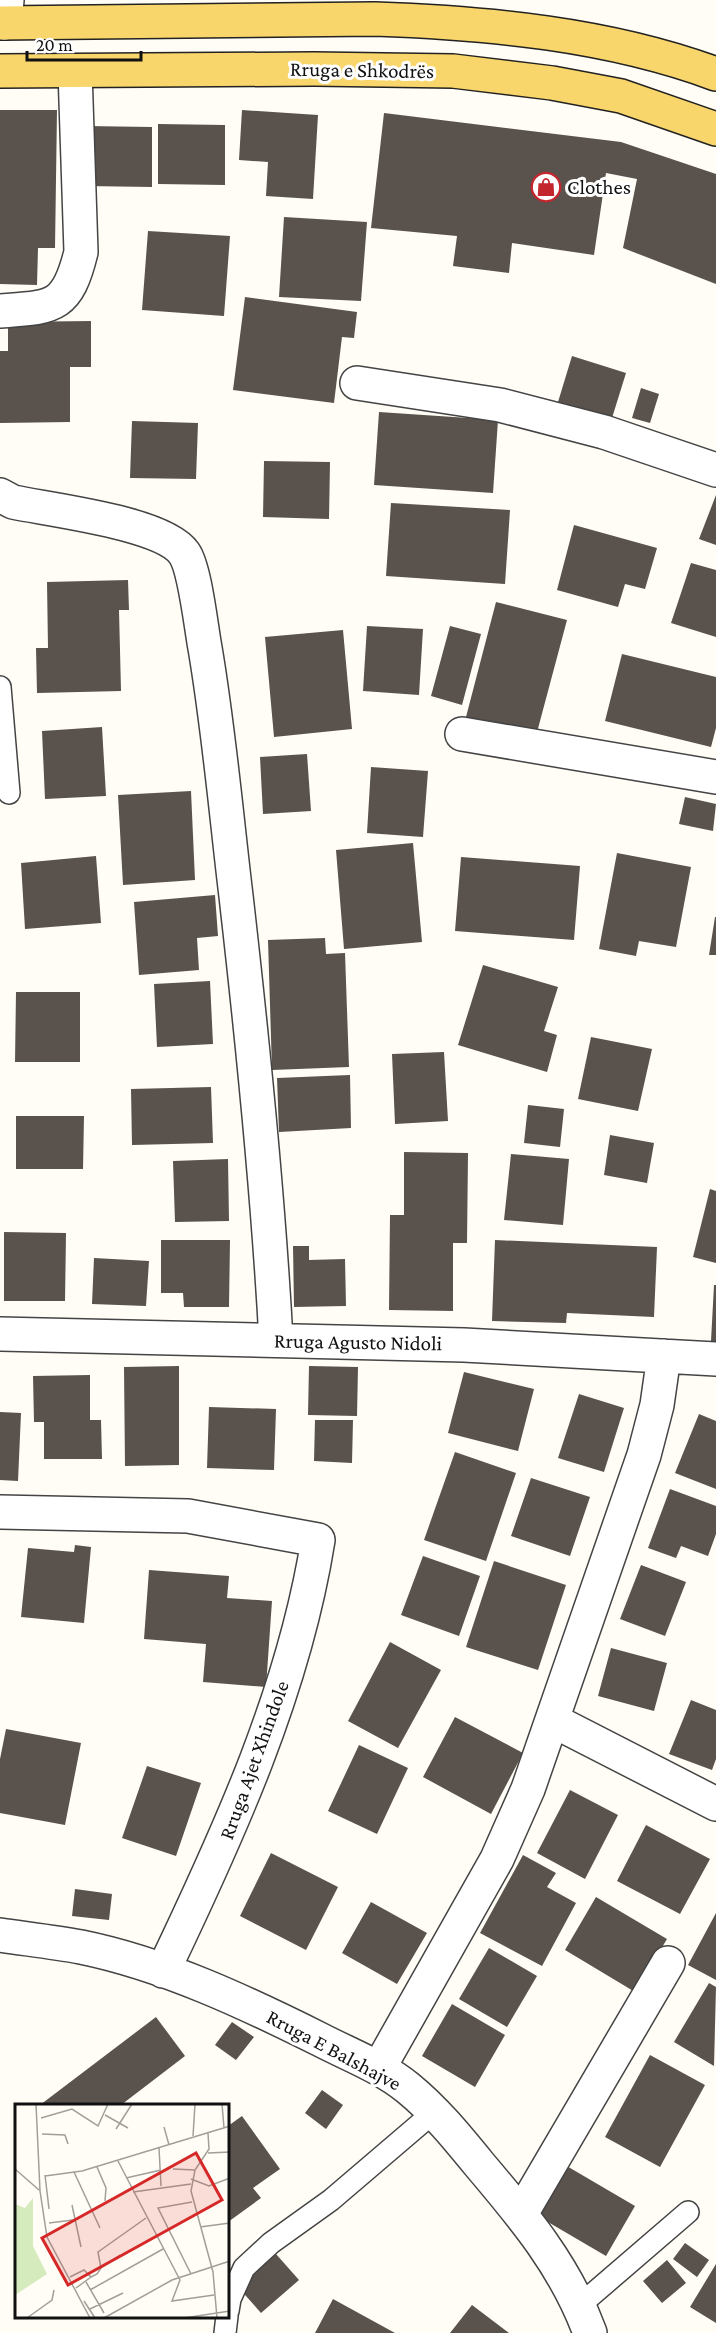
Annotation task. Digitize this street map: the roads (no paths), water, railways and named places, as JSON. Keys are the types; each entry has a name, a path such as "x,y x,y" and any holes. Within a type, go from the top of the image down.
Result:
{"main road":[{"path":"4,16 429,21 556,34 643,53 716,74"},
{"name":"Rruga e Shkodrës","path":"0,71 314,69 453,71 552,83 621,96 716,129"}],"street":[{"path":"0,311 44,308 63,298 75,278 81,252 75,71"},
{"path":"357,383 500,405 604,432 716,470"},
{"path":"0,495 13,502 142,529 167,537 185,554 192,579 216,723 250,1026 270,1234 276,1340"},
{"path":"462,734 716,777"},
{"name":"Rruga Agusto Nidoli","path":"0,1334 464,1345 716,1359"},
{"path":"379,2068 497,1859 528,1790 554,1721 644,1455 657,1405 664,1356"},
{"name":"Rruga Ajet Xhindole","path":"0,1512 188,1516 318,1540 309,1596 271,1719 229,1833 164,1971"},
{"path":"554,1721 716,1804"},
{"name":"Rruga E Balshajve","path":"0,1935 82,1948 164,1971 223,1994 379,2068 407,2088 434,2112 521,2214 552,2255 585,2319"},
{"path":"521,2214 668,1963"}],"lane":[{"path":"0,687 9,793"},
{"path":"230,2298 244,2268 271,2243 331,2200 434,2112"},
{"path":"585,2319 688,2212"},
{"path":"225,2333 227,2318"}],"place":[{"name":"Clothes","path":"546,187"}]}
